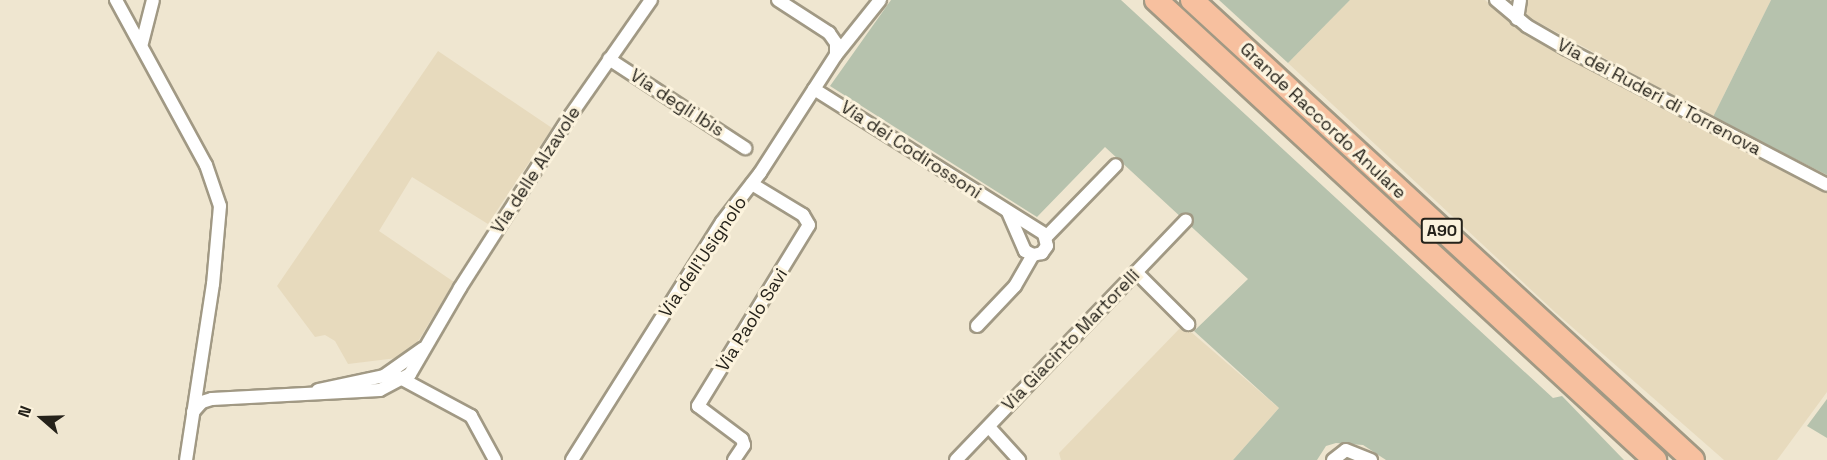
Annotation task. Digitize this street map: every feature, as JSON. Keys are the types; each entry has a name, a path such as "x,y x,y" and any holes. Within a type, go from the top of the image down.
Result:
{"highway":[{"name":"Grande Raccordo Anulare","path":"1156,0 1655,460"},
{"name":"Grande Raccordo Anulare","path":"1192,0 1693,460"}],"street":[{"path":"116,0 142,43 209,172 220,206 213,284 186,460"},
{"path":"142,43 153,0"},
{"name":"Via delle Alzavole","path":"426,344 609,59 651,0"},
{"path":"778,0 829,33 836,43 836,55"},
{"name":"Via dell'Usignolo","path":"572,460 711,239 752,184 836,55 880,0"},
{"name":"Via dei Ruderi di Torrenova","path":"1496,0 1517,19 1827,185"},
{"path":"1517,19 1520,0"},
{"name":"Via degli Ibis","path":"609,59 745,148"},
{"name":"Via dei Codirossoni","path":"814,89 1046,237"},
{"path":"977,326 1015,286 1033,255 1046,249 1046,237 1116,165"},
{"name":"Via Paolo Savi","path":"734,460 744,445 742,439 698,406 809,225 803,215 752,184"},
{"path":"1008,212 1023,248 1033,255"},
{"name":"Via Giacinto Martorelli","path":"956,460 1186,220"},
{"path":"1136,272 1188,324"},
{"path":"193,412 212,399 380,390 402,381 414,370 426,344"},
{"path":"310,393 391,373 426,344"},
{"path":"391,373 402,381 471,416 495,460"},
{"path":"989,427 1019,460"},
{"path":"1333,460 1346,450 1371,460"}],"shaded area":[{"path":"1350,0 1485,0 1526,36 1827,191 1827,392 1777,460 1724,460 1556,313 1288,63"},
{"path":"1525,0 1771,0 1713,117 1523,14"},
{"path":"438,51 552,128 488,224 412,177 379,231 454,282 414,348 397,358 348,364 335,341 325,335 315,337 277,286"},
{"path":"1183,325 1279,408 1233,460 1061,460 1059,453"}],"green space":[{"path":"891,0 1121,0 1553,398 1562,396 1624,460 1386,460 1363,445 1336,443 1326,446 1317,460 1233,460 1279,408 1194,331 1248,279 1105,147 1037,217 830,86"},
{"path":"1219,0 1350,0 1288,63"},
{"path":"1771,0 1827,0 1827,175 1742,132 1737,140 1709,125"},
{"path":"1827,399 1827,438 1807,426"}]}
